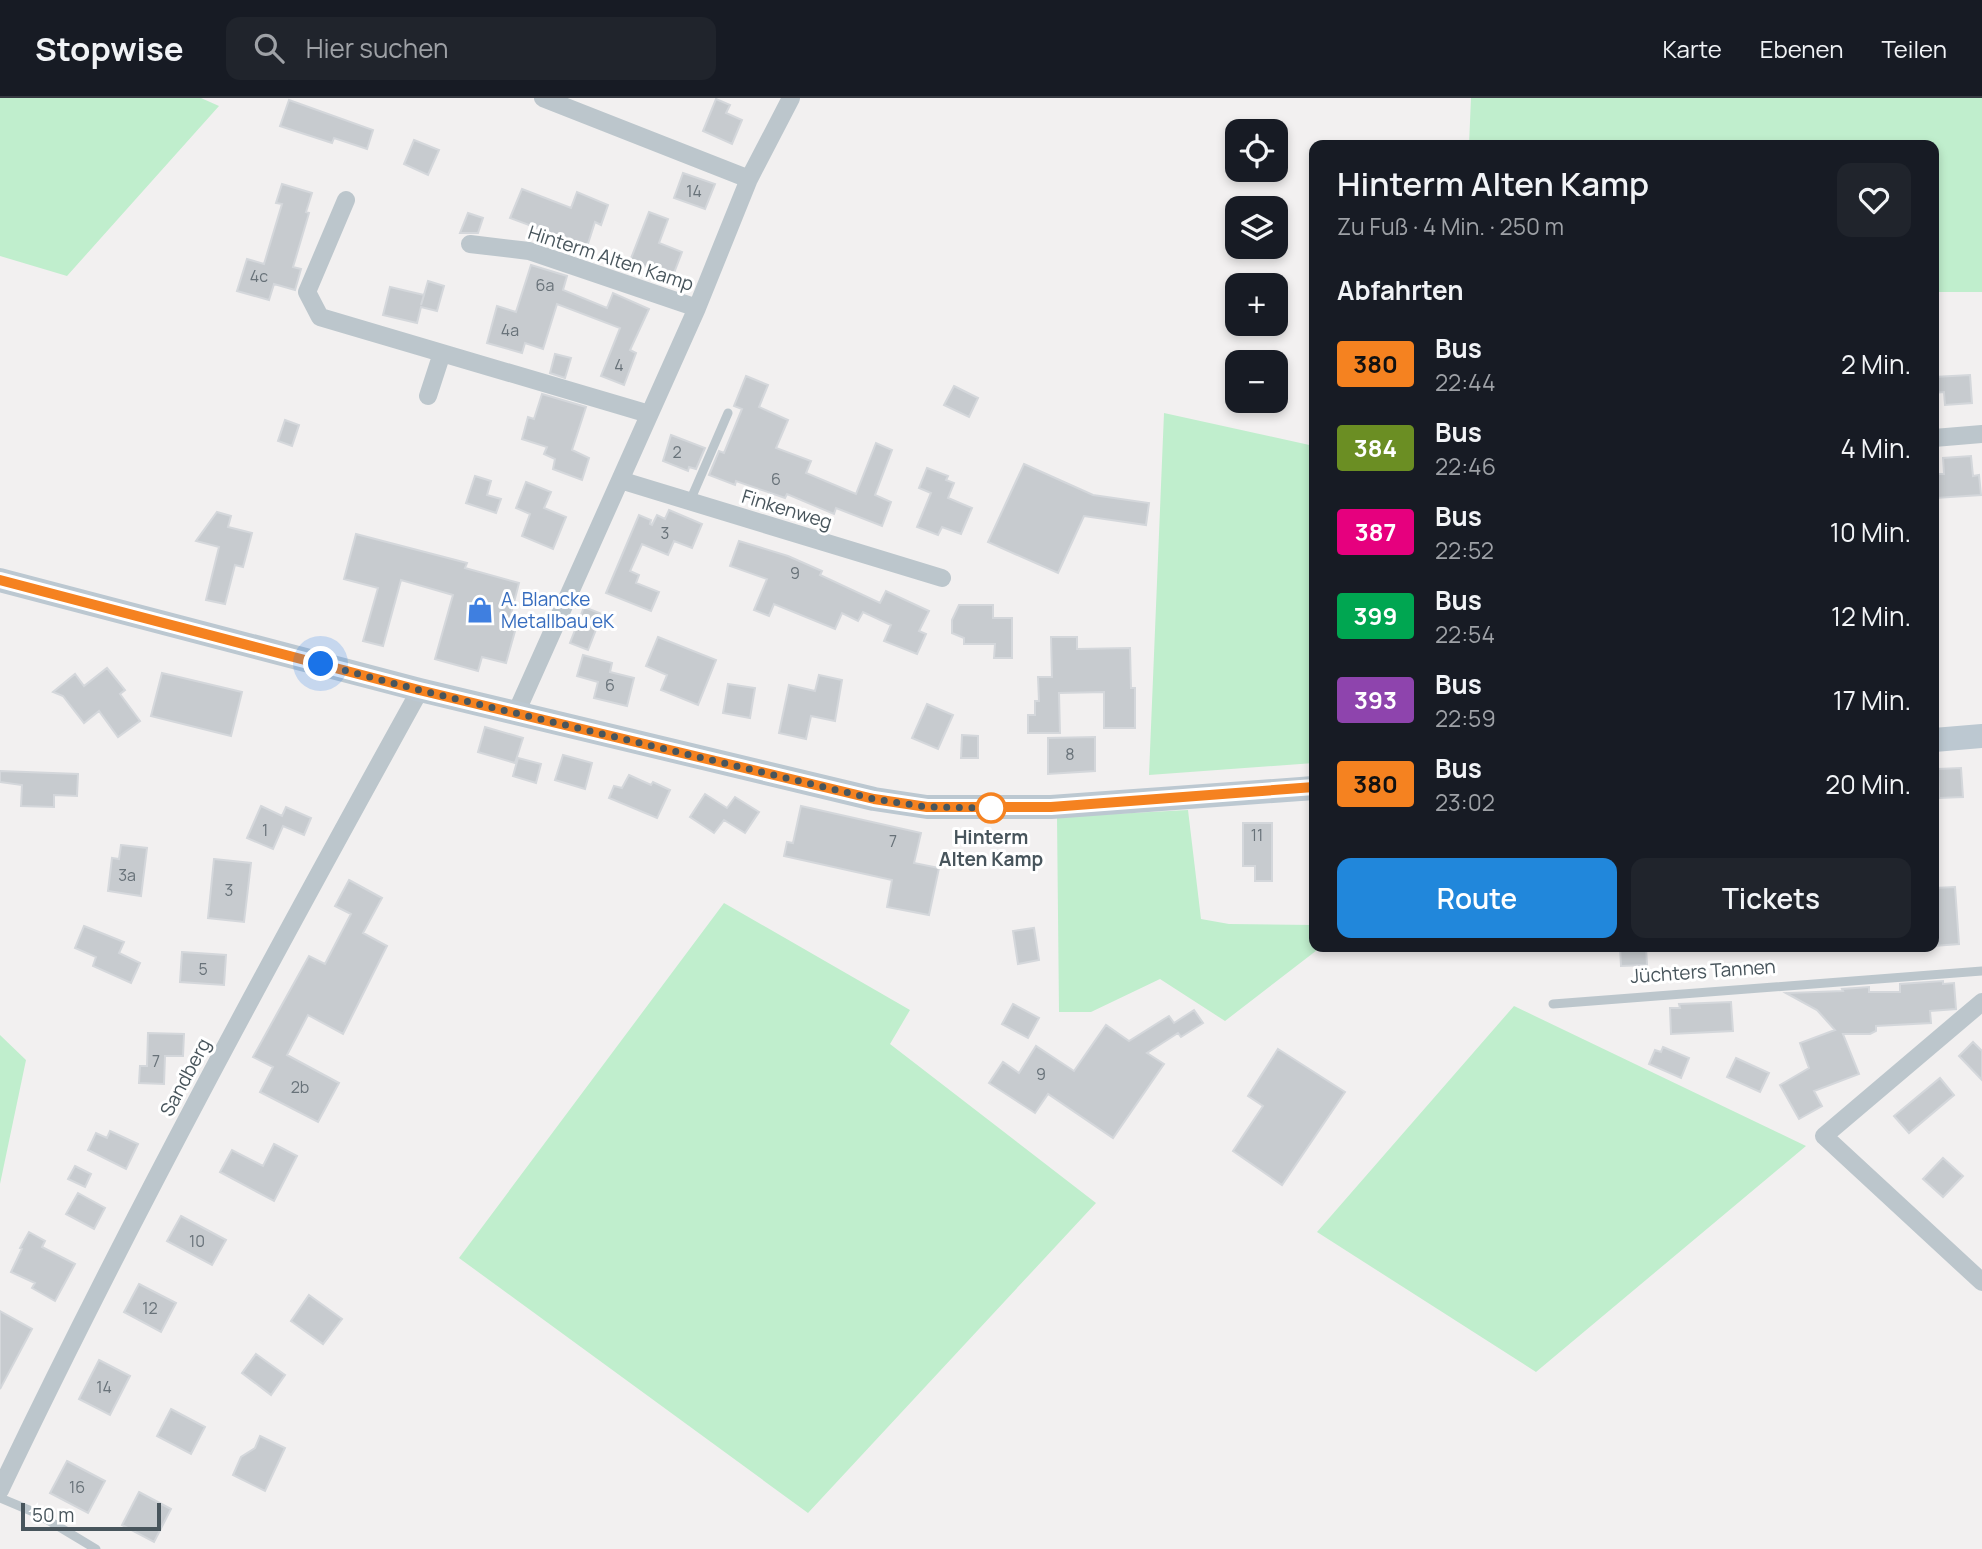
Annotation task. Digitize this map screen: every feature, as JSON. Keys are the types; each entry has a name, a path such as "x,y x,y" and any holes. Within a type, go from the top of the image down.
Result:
{"main road":[{"path":"0,580 419,690 874,799 927,807 1051,807 1309,788"},
{"path":"1939,740 1982,736"}],"street":[{"path":"543,98 749,179"},
{"name":"Hinterm Alten Kamp","path":"516,713 696,308 749,179 791,98"},
{"path":"346,200 307,292 320,317 649,414"},
{"name":"Hinterm Alten Kamp","path":"470,244 529,251 696,308"},
{"path":"428,396 442,353"},
{"path":"1939,438 1982,434"},
{"name":"Finkenweg","path":"620,480 942,578"},
{"name":"Sandberg","path":"0,1490 150,1187 419,690"},
{"path":"1982,1002 1824,1136 1982,1282"}],"lane":[{"path":"690,501 728,413"},
{"name":"Jüchters Tannen","path":"1553,1004 1982,971"},
{"path":"0,1498 36,1513 96,1549"}],"green space":[{"path":"0,98 201,98 219,106 67,276 0,256"},
{"path":"1471,98 1982,98 1982,292 1939,292 1939,140 1469,140"},
{"path":"1164,413 1309,445 1309,763 1149,775"},
{"path":"1188,810 1201,919 1229,924 1309,925 1309,952 1315,952 1225,1021 1160,979 1091,1012 1059,1012 1057,817"},
{"path":"724,903 910,1010 890,1044 1096,1203 808,1513 459,1258"},
{"path":"1514,1006 1806,1146 1536,1372 1317,1232"},
{"path":"0,1035 26,1060 0,1184"}],"building":[{"path":"716,99 730,105 726,113 742,120 732,144 703,131"},
{"path":"289,100 373,130 367,149 334,138 332,143 280,126"},
{"path":"414,140 439,150 428,175 404,164"},
{"path":"683,173 715,184 705,209 674,198"},
{"path":"282,184 312,193 293,267 301,269 295,290 274,284 269,300 237,291 247,259 264,264 282,204 276,203"},
{"path":"522,189 571,208 577,192 608,205 601,225 595,222 584,256 552,247 556,235 510,218"},
{"path":"649,212 668,219 659,243 682,252 674,273 651,264 649,268 630,261"},
{"path":"468,213 483,218 478,233 460,233"},
{"path":"531,265 567,276 563,290 607,308 613,293 649,309 630,350 636,353 624,385 601,376 620,328 557,304 543,349 525,343 522,353 487,343 497,306 516,312"},
{"path":"428,281 444,286 437,311 421,307 417,323 383,315 390,287 424,295"},
{"path":"555,354 571,358 565,378 550,373"},
{"path":"1970,375 1972,403 1945,405 1944,392 1939,392 1939,377"},
{"path":"746,376 768,385 759,407 788,420 776,448 811,461 806,473 856,494 876,443 892,450 875,495 891,502 882,526 836,508 834,514 787,494 785,498 709,475 719,451 724,453 742,409 734,406"},
{"path":"954,386 978,398 969,417 944,405"},
{"path":"542,394 586,407 572,450 589,458 582,480 553,469 555,459 544,454 547,447 522,439 528,417 534,419"},
{"path":"285,420 299,425 292,446 278,441"},
{"path":"671,435 705,448 696,469 689,467 688,471 663,461"},
{"path":"1971,456 1973,476 1979,475 1981,495 1939,498 1939,474 1944,474 1943,458"},
{"path":"1024,464 1093,495 1149,503 1146,525 1084,516 1058,573 988,542"},
{"path":"927,468 948,476 946,480 954,483 948,498 972,508 961,534 942,527 938,535 917,527 931,493 919,488"},
{"path":"475,476 491,481 487,495 501,499 496,513 466,503"},
{"path":"526,482 551,492 544,508 566,517 553,549 522,536 530,514 516,508"},
{"path":"669,510 702,524 692,548 674,541 668,555 642,544 630,571 639,575 636,583 659,592 651,611 606,593 639,515 651,520 652,525 657,515 665,519"},
{"path":"217,512 231,516 228,527 252,533 243,567 235,565 225,604 206,600 219,547 196,541"},
{"name":"A. Blancke Metallbau eK","path":"356,534 467,563 465,568 519,583 511,614 519,617 506,663 482,657 478,671 435,659 453,595 401,580 383,646 363,641 378,588 344,579"},
{"path":"739,541 788,556 822,571 820,575 880,603 886,591 929,611 919,631 926,634 917,654 884,641 891,625 863,612 858,621 842,613 835,629 774,604 769,616 754,610 767,579 730,566"},
{"path":"959,605 993,605 993,618 1012,618 1012,658 994,658 995,644 964,644 964,638 952,633 952,620"},
{"path":"584,607 602,614 588,650 570,643"},
{"path":"658,637 716,660 698,705 661,690 667,675 646,666"},
{"path":"1051,637 1077,637 1077,649 1130,648 1131,688 1135,688 1135,728 1104,728 1104,692 1059,693 1060,733 1028,733 1028,715 1035,715 1035,701 1039,701 1038,677 1052,677"},
{"path":"583,655 612,663 610,672 634,678 627,706 594,698 598,682 577,676"},
{"path":"107,668 125,690 120,694 140,721 118,737 99,711 84,723 63,696 53,692 75,674 84,686"},
{"path":"162,673 242,692 231,736 151,716"},
{"path":"819,675 842,680 835,721 811,716 806,739 779,733 789,685 815,691"},
{"path":"728,684 755,688 750,718 723,713"},
{"path":"927,704 953,715 938,749 912,738"},
{"path":"485,727 523,738 515,763 478,752"},
{"path":"962,735 978,736 978,758 961,758"},
{"path":"1095,737 1095,771 1048,774 1048,738"},
{"path":"563,755 592,763 585,789 555,780"},
{"path":"518,758 541,764 536,783 513,776"},
{"path":"1961,768 1963,797 1939,798 1939,769"},
{"path":"0,771 78,774 77,796 54,795 54,807 21,806 22,785 0,782"},
{"path":"629,775 670,790 657,818 609,798 614,786 622,788"},
{"path":"705,794 727,808 735,797 759,812 745,833 724,820 714,833 690,817"},
{"path":"261,806 282,816 286,807 311,818 304,835 283,826 273,849 247,838"},
{"path":"801,806 921,833 914,863 939,868 929,915 887,907 892,880 784,856 787,842 793,843"},
{"path":"1243,823 1272,823 1272,881 1255,881 1255,866 1243,866"},
{"path":"121,845 147,848 141,896 108,891 112,858 119,859"},
{"path":"214,859 251,863 244,922 208,918"},
{"path":"349,880 382,898 363,933 387,946 343,1034 308,1015 287,1055 339,1083 318,1122 260,1092 273,1067 253,1057 309,956 325,964 351,914 335,906"},
{"path":"1955,887 1959,944 1939,946 1939,888"},
{"path":"84,926 124,942 119,953 140,963 131,983 93,966 96,957 75,948"},
{"path":"1034,928 1039,960 1018,964 1013,931"},
{"path":"182,952 226,955 224,985 180,982"},
{"path":"1620,952 1646,952 1647,965 1621,966"},
{"path":"1943,981 1943,984 1954,983 1956,1009 1930,1011 1931,1023 1876,1026 1876,1031 1870,1034 1843,1034 1859,1074 1814,1091 1822,1106 1799,1119 1780,1085 1809,1068 1800,1043 1835,1030 1817,1010 1786,993 1843,991 1842,989 1869,987 1869,992 1900,992 1900,984"},
{"path":"1731,1002 1733,1031 1671,1034 1670,1008 1680,1008 1679,1004"},
{"path":"1013,1004 1039,1018 1028,1038 1002,1024"},
{"path":"1194,1010 1203,1023 1181,1037 1178,1033 1147,1053 1164,1064 1113,1138 1048,1094 1035,1113 989,1083 1003,1062 1019,1073 1036,1046 1074,1071 1106,1025 1129,1041 1169,1016 1174,1023"},
{"path":"148,1033 184,1034 183,1056 165,1056 164,1084 139,1083 140,1066 147,1066"},
{"path":"1973,1042 1982,1051 1982,1080 1959,1056"},
{"path":"1663,1047 1689,1058 1681,1078 1649,1064 1655,1050 1661,1052"},
{"path":"1278,1049 1345,1092 1282,1185 1233,1151 1263,1106 1248,1096"},
{"path":"1736,1058 1769,1073 1760,1092 1727,1077"},
{"path":"1940,1078 1954,1095 1909,1133 1894,1116"},
{"path":"110,1131 138,1144 126,1169 88,1150 96,1133 107,1138"},
{"path":"274,1144 297,1156 274,1201 220,1172 232,1150 263,1166"},
{"path":"1943,1158 1963,1176 1943,1197 1923,1179"},
{"path":"75,1166 91,1174 85,1187 68,1179"},
{"path":"78,1193 105,1208 94,1229 66,1214"},
{"path":"181,1216 226,1240 212,1265 167,1241"},
{"path":"29,1232 45,1241 42,1247 75,1264 55,1301 32,1288 35,1283 11,1272"},
{"path":"139,1284 176,1303 161,1332 124,1312"},
{"path":"309,1295 342,1319 323,1344 291,1321"},
{"path":"0,1311 32,1329 0,1389"},
{"path":"256,1354 285,1375 271,1395 242,1373"},
{"path":"99,1360 130,1376 110,1415 79,1399"},
{"path":"171,1409 205,1427 191,1454 157,1436"},
{"path":"260,1436 285,1448 265,1491 233,1475 241,1457 255,1448"},
{"path":"67,1461 105,1481 88,1513 50,1493"},
{"path":"139,1492 171,1509 154,1542 122,1525"}],"bus line":[{"name":"380","path":"0,580 419,690 874,799 927,807 1051,807 1309,787"}],"place":[{"name":"A. Blancke Metallbau eK","path":"480,610"},
{"name":"Hinterm Alten Kamp","path":"991,808"}],"route":[{"path":"321,664 874,799 927,807 991,808"}]}
